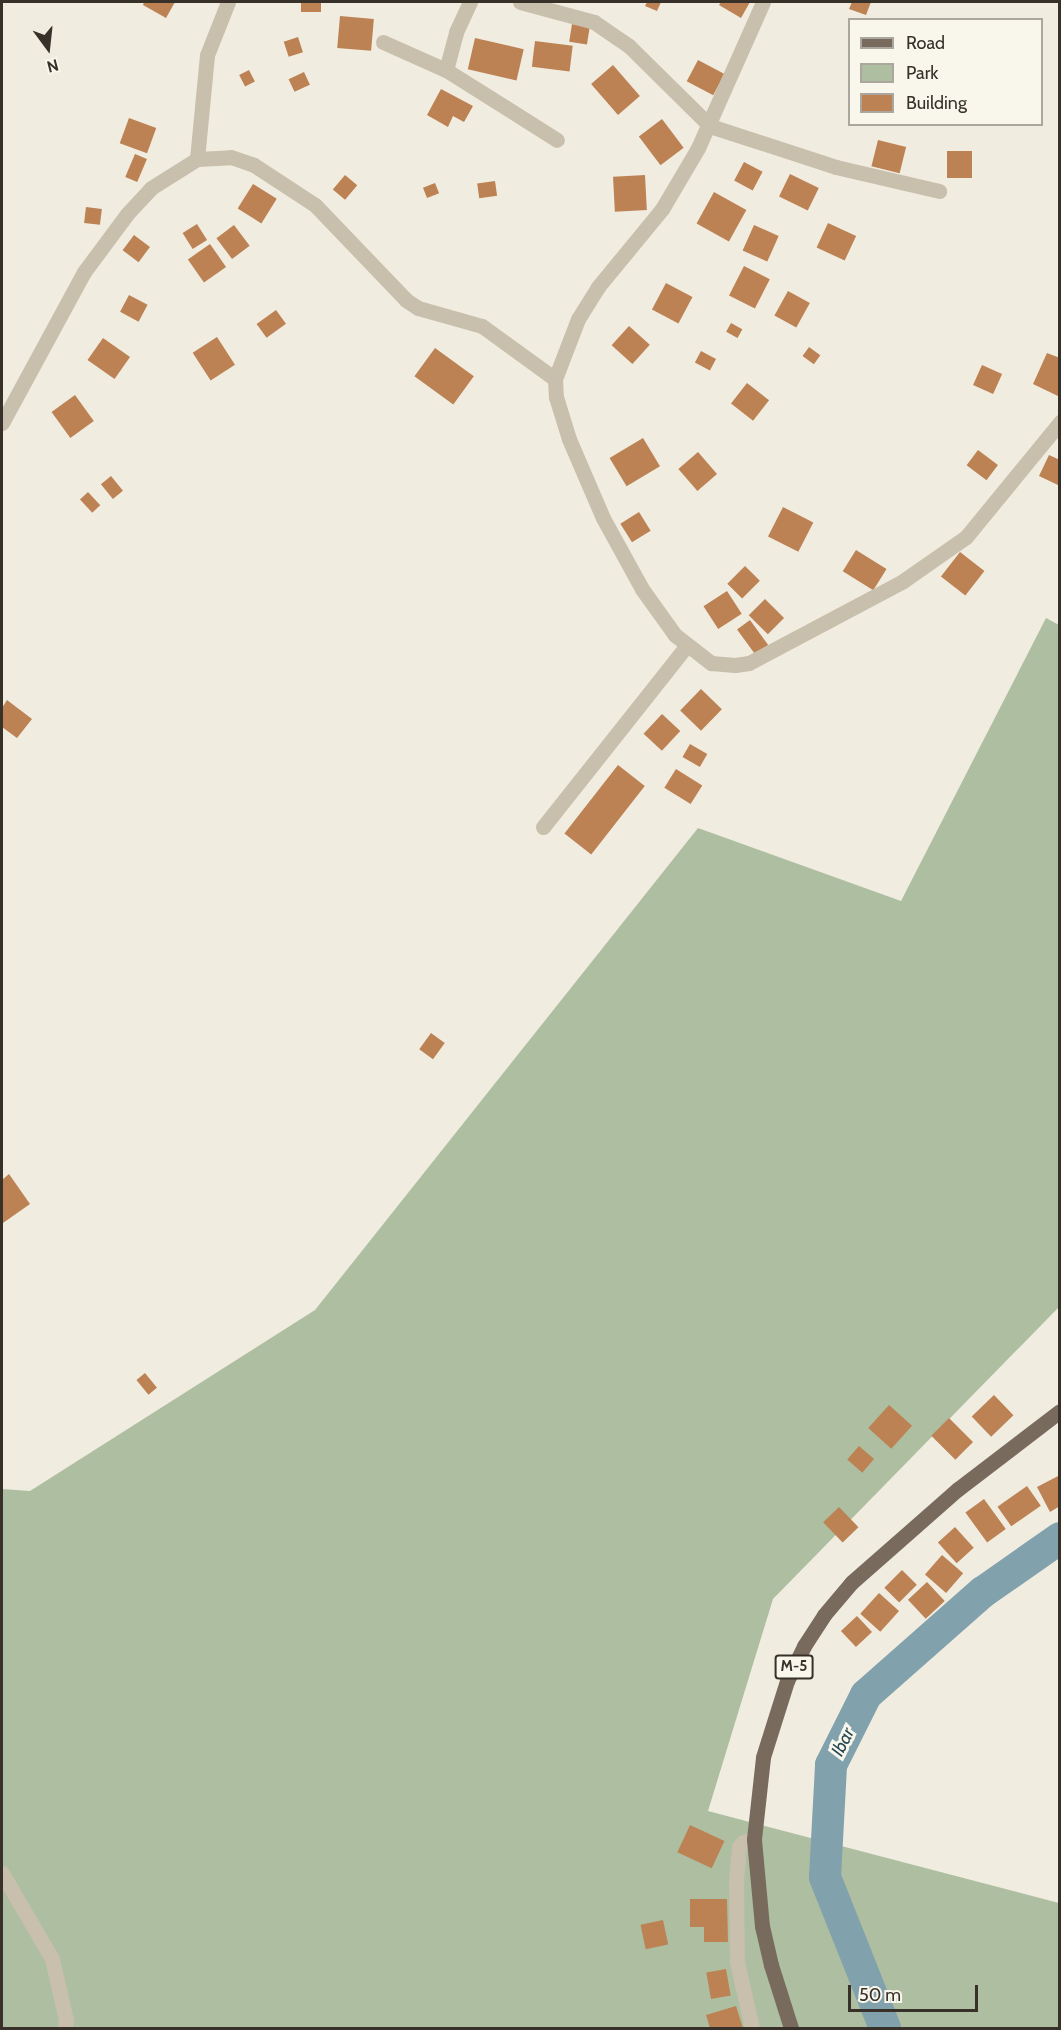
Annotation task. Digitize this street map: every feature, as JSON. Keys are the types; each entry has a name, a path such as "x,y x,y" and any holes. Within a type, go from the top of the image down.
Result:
{"main road":[{"name":"M-5","path":"790,2028 762,1926 754,1839 763,1757 773,1718 804,1646 824,1615 852,1582 884,1552 958,1489 1059,1411"}],"street":[{"path":"197,159 207,55 228,2"},
{"path":"446,70 456,32 470,2"},
{"path":"520,2 594,22 629,46 710,126 836,167 939,191"},
{"path":"763,2 710,126 662,209 598,287 578,319 555,379 556,397 569,439 603,518 642,589 675,635 711,663 749,663 903,581 966,537 1059,422"},
{"path":"383,42 446,70 557,140"},
{"path":"2,423 84,272 127,214 151,188 197,159 231,158 254,165 315,205 378,274 406,300 418,308 482,326 555,379"},
{"path":"543,827 687,645"},
{"path":"752,2028 737,1962 736,1881 739,1846 742,1842 754,1839"},
{"path":"2,1874 52,1959 66,2020 65,2028"}],"green space":[{"path":"1046,618 1059,625 1059,1307 773,1599 708,1811 1059,1903 1059,2028 2,2028 2,1489 30,1491 315,1310 698,828 901,901"}],"building":[{"path":"144,2 175,2 166,18 143,5"},
{"path":"301,2 321,2 321,12 301,12"},
{"path":"647,2 661,2 657,11 645,6"},
{"path":"721,2 750,2 741,18 719,5"},
{"path":"852,2 871,2 866,15 849,9"},
{"path":"340,16 374,19 371,51 337,48"},
{"path":"572,24 590,27 587,45 569,42"},
{"path":"298,37 303,52 289,57 284,42"},
{"path":"475,38 524,49 517,80 468,69"},
{"path":"535,41 573,46 570,71 532,67"},
{"path":"698,60 724,74 713,95 687,81"},
{"path":"613,65 640,96 618,115 591,84"},
{"path":"249,70 255,82 245,87 239,75"},
{"path":"304,72 310,85 295,92 289,79"},
{"path":"441,89 473,106 464,122 453,116 448,127 427,115"},
{"path":"129,118 156,128 147,153 120,143"},
{"path":"662,119 684,148 661,165 639,136"},
{"path":"878,140 906,147 900,173 871,166"},
{"path":"947,151 972,151 972,178 947,178"},
{"path":"135,154 147,159 137,182 125,177"},
{"path":"744,162 763,172 753,190 734,181"},
{"path":"790,174 819,188 808,210 779,196"},
{"path":"345,175 357,185 345,200 333,190"},
{"path":"645,175 647,210 615,212 613,177"},
{"path":"495,181 497,196 479,198 477,184"},
{"path":"435,183 439,193 427,198 423,188"},
{"path":"253,184 277,199 261,223 238,209"},
{"path":"714,192 746,210 729,241 697,223"},
{"path":"86,207 102,209 100,225 84,223"},
{"path":"828,223 856,236 845,261 817,247"},
{"path":"197,224 207,240 193,249 183,233"},
{"path":"234,225 250,246 232,259 216,238"},
{"path":"754,225 779,236 767,262 743,251"},
{"path":"134,235 150,247 139,262 123,250"},
{"path":"210,244 226,267 204,282 188,259"},
{"path":"744,266 770,279 755,309 729,295"},
{"path":"666,283 692,297 678,324 652,309"},
{"path":"788,291 810,303 796,328 774,315"},
{"path":"129,295 148,305 139,322 120,312"},
{"path":"276,310 286,324 267,338 257,324"},
{"path":"731,323 742,329 738,338 726,332"},
{"path":"629,326 650,345 632,364 612,345"},
{"path":"217,337 235,365 211,380 193,353"},
{"path":"103,338 130,357 115,379 88,360"},
{"path":"809,347 820,355 814,364 803,356"},
{"path":"435,348 474,376 453,405 414,376"},
{"path":"701,351 716,359 710,370 695,362"},
{"path":"1047,353 1060,358 1060,397 1033,384"},
{"path":"982,365 1002,374 993,394 973,385"},
{"path":"747,383 769,400 753,421 731,403"},
{"path":"75,395 94,421 70,438 52,412"},
{"path":"643,438 660,466 627,486 610,458"},
{"path":"978,450 998,465 987,480 967,465"},
{"path":"698,452 717,474 697,491 678,469"},
{"path":"1049,455 1060,460 1060,486 1039,476"},
{"path":"111,476 123,491 113,499 101,484"},
{"path":"88,492 100,505 92,513 80,500"},
{"path":"783,507 813,522 798,552 768,536"},
{"path":"639,512 651,531 632,542 620,524"},
{"path":"856,550 887,569 873,590 843,571"},
{"path":"960,552 984,571 965,596 941,576"},
{"path":"745,566 760,581 742,599 727,584"},
{"path":"727,591 742,614 718,629 704,606"},
{"path":"765,599 784,618 768,634 749,615"},
{"path":"750,620 768,645 755,654 737,629"},
{"path":"701,689 722,709 701,731 680,711"},
{"path":"7,700 32,719 17,738 2,727 2,708"},
{"path":"662,714 680,731 662,751 644,734"},
{"path":"690,744 707,754 700,767 682,757"},
{"path":"618,765 645,786 591,854 564,834"},
{"path":"676,769 702,785 691,804 664,788"},
{"path":"431,1033 445,1043 433,1059 419,1049"},
{"path":"9,1174 30,1204 3,1223 2,1180"},
{"path":"145,1373 157,1388 148,1395 136,1380"},
{"path":"994,1395 1013,1415 991,1437 972,1417"},
{"path":"889,1405 912,1426 891,1449 868,1428"},
{"path":"949,1418 973,1442 955,1460 931,1436"},
{"path":"859,1446 874,1459 862,1473 847,1460"},
{"path":"1060,1475 1060,1506 1050,1512 1037,1487"},
{"path":"1027,1486 1041,1506 1011,1526 998,1507"},
{"path":"984,1499 1006,1529 987,1542 965,1513"},
{"path":"839,1507 858,1527 843,1542 823,1522"},
{"path":"955,1527 974,1548 957,1563 938,1542"},
{"path":"942,1555 963,1573 946,1593 925,1575"},
{"path":"902,1570 917,1585 899,1603 884,1588"},
{"path":"927,1582 945,1601 926,1619 908,1600"},
{"path":"879,1593 899,1611 880,1632 860,1614"},
{"path":"857,1616 872,1632 856,1647 841,1631"},
{"path":"690,1825 724,1841 712,1868 677,1852"},
{"path":"690,1899 727,1899 728,1942 704,1942 704,1927 690,1927"},
{"path":"663,1920 668,1944 646,1949 641,1925"},
{"path":"726,1969 731,1996 711,1999 706,1972"},
{"path":"736,2006 743,2028 710,2028 706,2015"}],"waterway":[{"name":"Ibar","path":"885,2028 825,1877 831,1765 866,1695 983,1592 1060,1538"}]}
